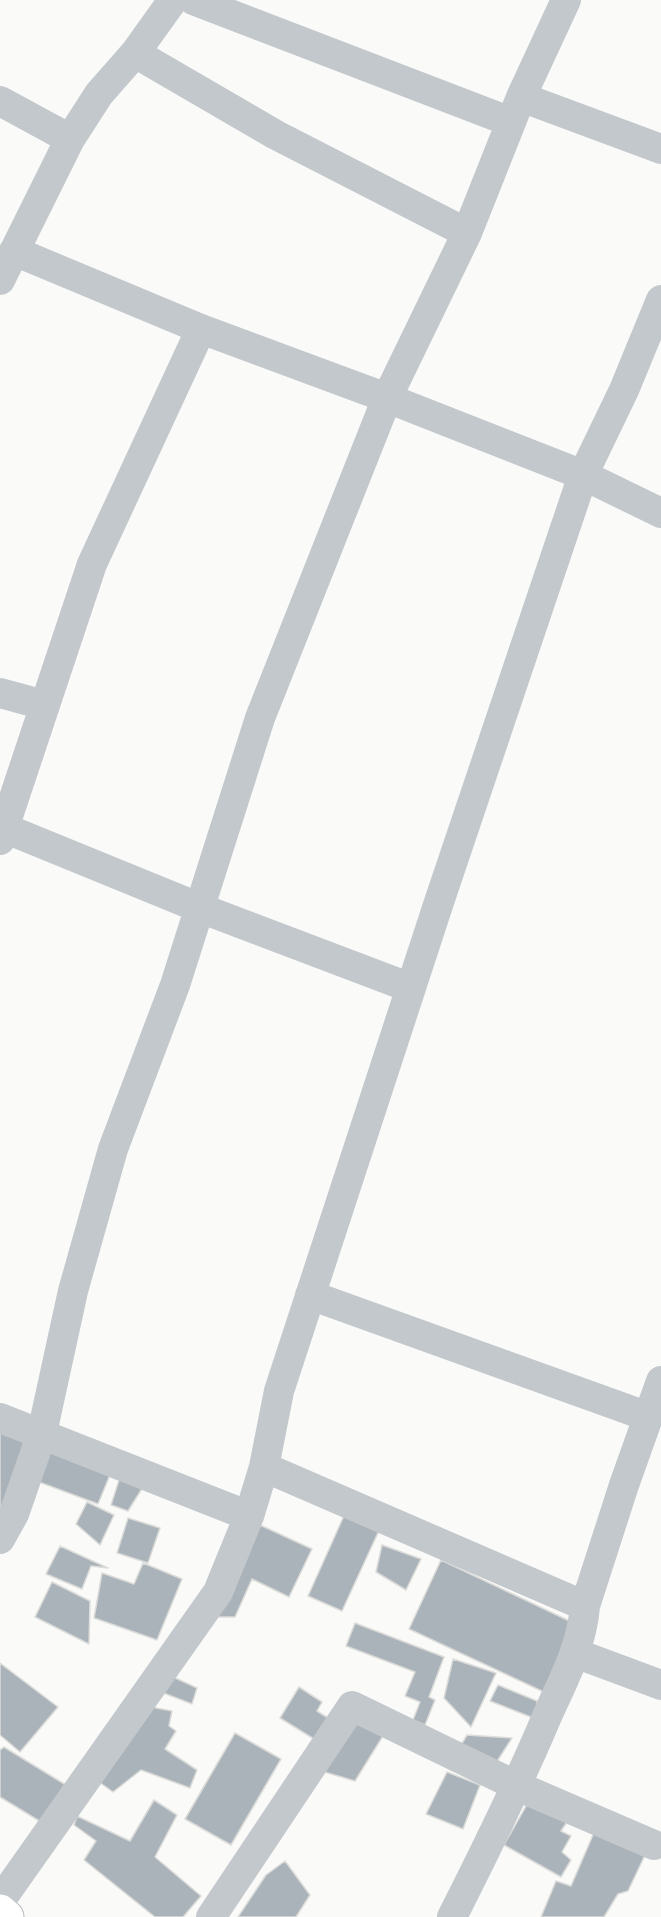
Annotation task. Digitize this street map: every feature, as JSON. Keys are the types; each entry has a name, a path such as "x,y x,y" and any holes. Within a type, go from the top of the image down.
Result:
{"main road":[{"path":"0,1911 8,1917"}],"street":[{"path":"0,280 70,139 99,94 135,53 173,0"},
{"path":"194,0 516,110 661,149"},
{"path":"0,1539 14,1514 42,1433 73,1291 113,1149 175,985 260,718 387,398 467,233 516,110 566,0"},
{"path":"135,53 276,135 467,233"},
{"path":"0,101 70,139"},
{"path":"14,251 201,329 387,398 583,475 661,513"},
{"path":"0,1901 218,1592 249,1516 264,1467 279,1391 583,475 624,390 661,300"},
{"path":"201,329 92,564 2,834 411,988"},
{"path":"0,693 44,705"},
{"path":"310,1295 649,1417"},
{"path":"452,1917 518,1786 575,1653 584,1623 585,1606 661,1381"},
{"path":"0,1418 249,1516"},
{"path":"264,1467 585,1606"},
{"path":"575,1653 661,1685"},
{"path":"211,1917 352,1706 518,1786 654,1845"}],"building":[{"path":"0,1430 26,1439 0,1516"},
{"path":"52,1448 112,1470 98,1504 39,1482"},
{"path":"121,1474 143,1487 128,1511 111,1505"},
{"path":"87,1502 114,1515 100,1545 76,1524"},
{"path":"347,1509 382,1524 342,1611 308,1596"},
{"path":"128,1518 160,1528 148,1563 117,1553"},
{"path":"260,1525 312,1549 289,1597 252,1579 235,1617 217,1617"},
{"path":"382,1545 421,1559 406,1590 376,1572"},
{"path":"60,1546 108,1568 91,1566 82,1589 46,1574"},
{"path":"441,1560 578,1625 546,1693 409,1629"},
{"path":"143,1563 182,1579 157,1640 94,1618 102,1573 134,1584"},
{"path":"52,1582 90,1601 89,1644 35,1617"},
{"path":"355,1623 444,1657 429,1697 435,1700 425,1725 413,1720 420,1702 405,1696 415,1672 346,1646"},
{"path":"453,1659 496,1673 471,1727 444,1698"},
{"path":"0,1663 58,1707 20,1752 0,1735"},
{"path":"171,1676 197,1688 192,1704 161,1692"},
{"path":"498,1685 537,1701 536,1719 490,1701"},
{"path":"299,1687 322,1702 317,1711 328,1718 314,1739 280,1718"},
{"path":"151,1707 172,1711 169,1726 176,1731 165,1749 197,1770 190,1788 141,1770 113,1792 99,1782"},
{"path":"354,1717 383,1736 355,1781 321,1771"},
{"path":"235,1733 281,1759 231,1845 185,1819"},
{"path":"467,1735 512,1738 494,1766 461,1745"},
{"path":"4,1747 74,1790 51,1828 0,1797 0,1750"},
{"path":"447,1772 480,1785 463,1829 426,1814"},
{"path":"154,1800 177,1815 155,1857 201,1896 183,1917 155,1917 84,1860 96,1841 74,1825 77,1816 130,1841"},
{"path":"529,1801 567,1822 561,1831 571,1836 562,1852 571,1860 561,1877 504,1845"},
{"path":"596,1828 646,1853 628,1891 618,1894 604,1917 541,1917 556,1881 571,1886"},
{"path":"285,1861 310,1895 296,1917 238,1917 266,1875"}]}
